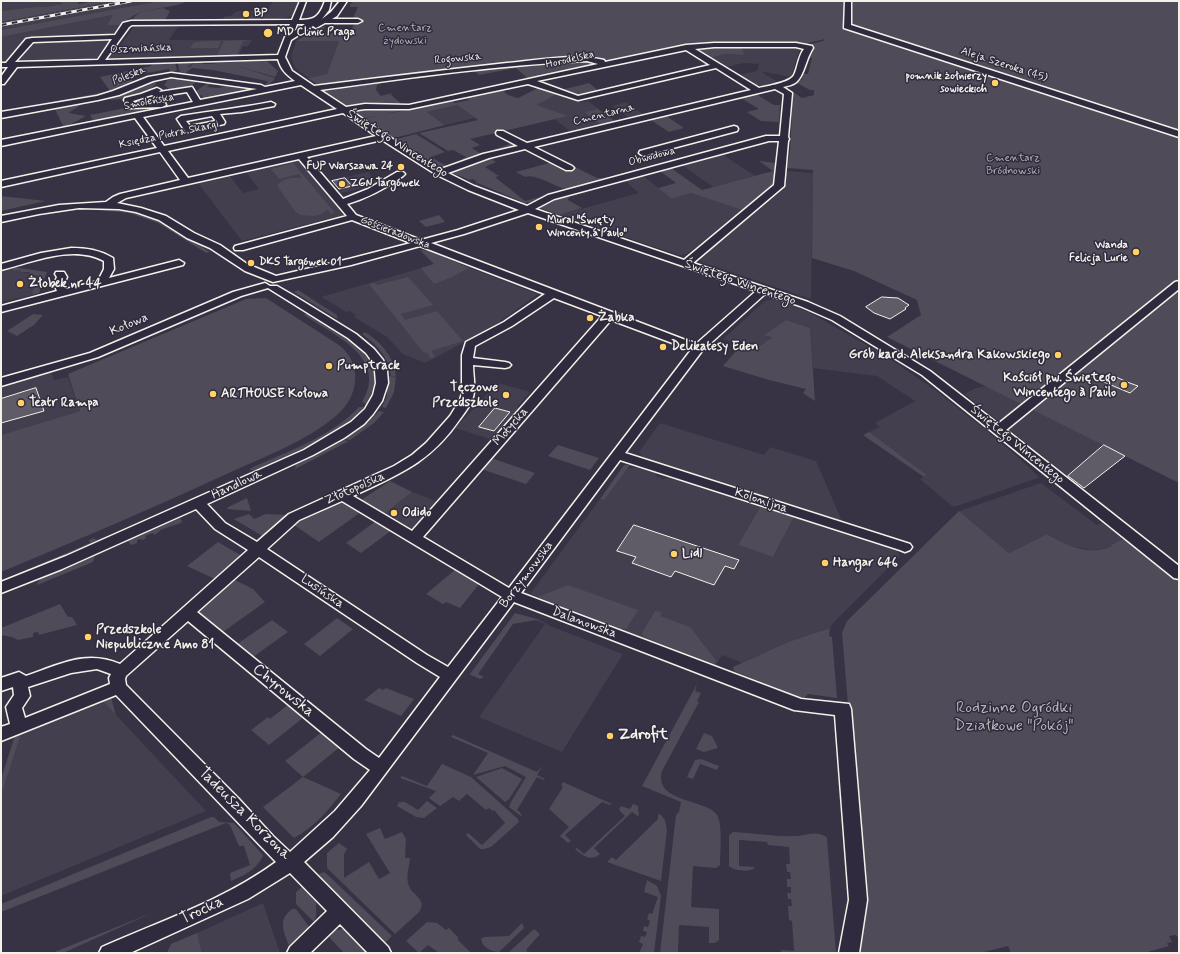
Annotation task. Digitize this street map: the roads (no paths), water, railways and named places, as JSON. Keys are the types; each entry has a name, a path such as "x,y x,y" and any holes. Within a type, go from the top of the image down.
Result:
{"street":[{"path":"293,25 304,1"},
{"path":"281,57 289,37 322,15 328,1"},
{"path":"285,46 292,40 324,22 337,12 344,1"},
{"name":"Aleja Szeroka (45)","path":"848,1 848,26 1179,134"},
{"path":"131,24 130,21 136,14"},
{"path":"324,22 358,21"},
{"path":"100,62 126,25 131,24 293,25 313,22"},
{"path":"1,82 8,65 29,41 117,37"},
{"name":"Horodelska","path":"343,110 367,106 403,108 686,47 714,45 804,46"},
{"name":"Cmentarna","path":"440,173 486,156 796,80 804,55 809,48 804,46"},
{"path":"686,47 757,90"},
{"name":"Oszmiańska","path":"8,65 281,57"},
{"name":"Świętego Wincentego","path":"281,57 283,65 288,71 311,89 382,137 440,173 471,188 527,209 827,313 891,350 942,384 1053,475 1179,574"},
{"name":"Rogowska","path":"311,89 423,74 576,59 592,60 606,64"},
{"path":"528,81 572,97 581,97 716,66"},
{"name":"Poleska","path":"1,115 98,98 162,76 178,75 263,88 266,90"},
{"path":"156,92 162,81 162,76"},
{"path":"156,92 163,108 131,106 128,100 156,92 189,89 206,79"},
{"name":"Smoleńska","path":"1,143 138,116 163,108 198,104 302,82"},
{"path":"685,264 767,198 779,186 785,138 788,93 776,86"},
{"path":"189,89 198,104"},
{"path":"215,112 242,110 272,104"},
{"name":"Księdza Piotra Skargi","path":"1,184 343,110"},
{"path":"138,116 186,182"},
{"path":"643,153 734,129"},
{"path":"500,133 569,168"},
{"path":"109,205 121,197 382,137"},
{"path":"703,137 723,150"},
{"name":"Obwodowa","path":"527,209 551,197 769,138 785,138"},
{"path":"656,150 675,163"},
{"name":"Gościeradowska","path":"300,156 353,217 698,349"},
{"path":"341,203 350,201 400,174"},
{"name":"Handlowa","path":"1,219 64,207 109,205 133,208 153,214 196,238 207,248 275,283 286,296 297,301 321,318 339,328 367,348 380,367 382,376 382,388 369,411 355,424 324,443 198,503 68,561 1,588"},
{"name":"Kołowa","path":"1,382 94,355 237,294 504,219 527,209"},
{"path":"239,248 353,217"},
{"path":"1,267 70,251 90,251 100,254 108,260 109,269 103,280 104,282"},
{"path":"1,309 179,263"},
{"path":"60,274 62,277 59,284 63,293"},
{"path":"998,430 1179,284"},
{"name":"Borzymowska","path":"290,862 337,822 381,768 616,455 698,349 764,290"},
{"name":"Złotopolska","path":"120,679 187,612 294,517 407,465 423,453 439,437 458,413 468,396 468,348 474,341 508,324 552,294"},
{"name":"Motycka","path":"414,538 609,315"},
{"path":"468,362 504,365"},
{"name":"Kolonijna","path":"616,455 905,547"},
{"name":"Dalanowska","path":"342,495 511,596 800,705 843,709 858,900 849,953"},
{"name":"Lusińska","path":"198,503 216,523 258,549 422,659 451,676"},
{"name":"Chyrowska","path":"187,612 360,754 381,768"},
{"path":"1,734 120,679 102,664 94,664 66,669 28,681"},
{"path":"1,685 19,678 22,696 14,708 19,727"},
{"name":"Tadeusza Korzona","path":"120,679 267,842 279,854 298,867 381,953"},
{"name":"Trocka","path":"109,953 243,892 290,862"},
{"path":"297,953 340,911"}],"railway":[{"path":"1,25 131,1"}],"place":[{"name":"BP","path":"246,14"},
{"name":"MD Clinic Praga","path":"268,33"},
{"name":"pomnik żołnierzy sowieckich","path":"995,83"},
{"name":"FUP Warszawa 24","path":"401,167"},
{"name":"ZGN Targówek","path":"342,184"},
{"name":"Mural \"Święty Wincenty á Paulo\"","path":"539,227"},
{"name":"Wanda Felicja Lurie","path":"1136,252"},
{"name":"DKS Targówek 01","path":"251,263"},
{"name":"Żłobek nr 44","path":"20,284"},
{"name":"Żabka","path":"590,318"},
{"name":"Delikatesy Eden","path":"663,347"},
{"name":"Grób kard. Aleksandra Kakowskiego","path":"1058,355"},
{"name":"Pumptrack","path":"329,366"},
{"name":"Kościół pw. Świętego Wincentego à Paulo","path":"1124,385"},
{"name":"ARTHOUSE Kołowa","path":"213,394"},
{"name":"Tęczowe Przedszkole","path":"506,395"},
{"name":"Teatr Rampa","path":"21,403"},
{"name":"Odido","path":"394,513"},
{"name":"Lidl","path":"674,554"},
{"name":"Hangar 646","path":"825,563"},
{"name":"Przedszkole Niepubliczne Amo 81","path":"88,637"},
{"name":"Zdrofit","path":"610,736"}],"park label":[{"name":"Cmentarz żydowski","path":"405,35"},
{"name":"Cmentarz Bródnowski","path":"1013,165"},
{"name":"Rodzinne Ogródki Działkowe \"Pokój\"","path":"1014,718"}]}
